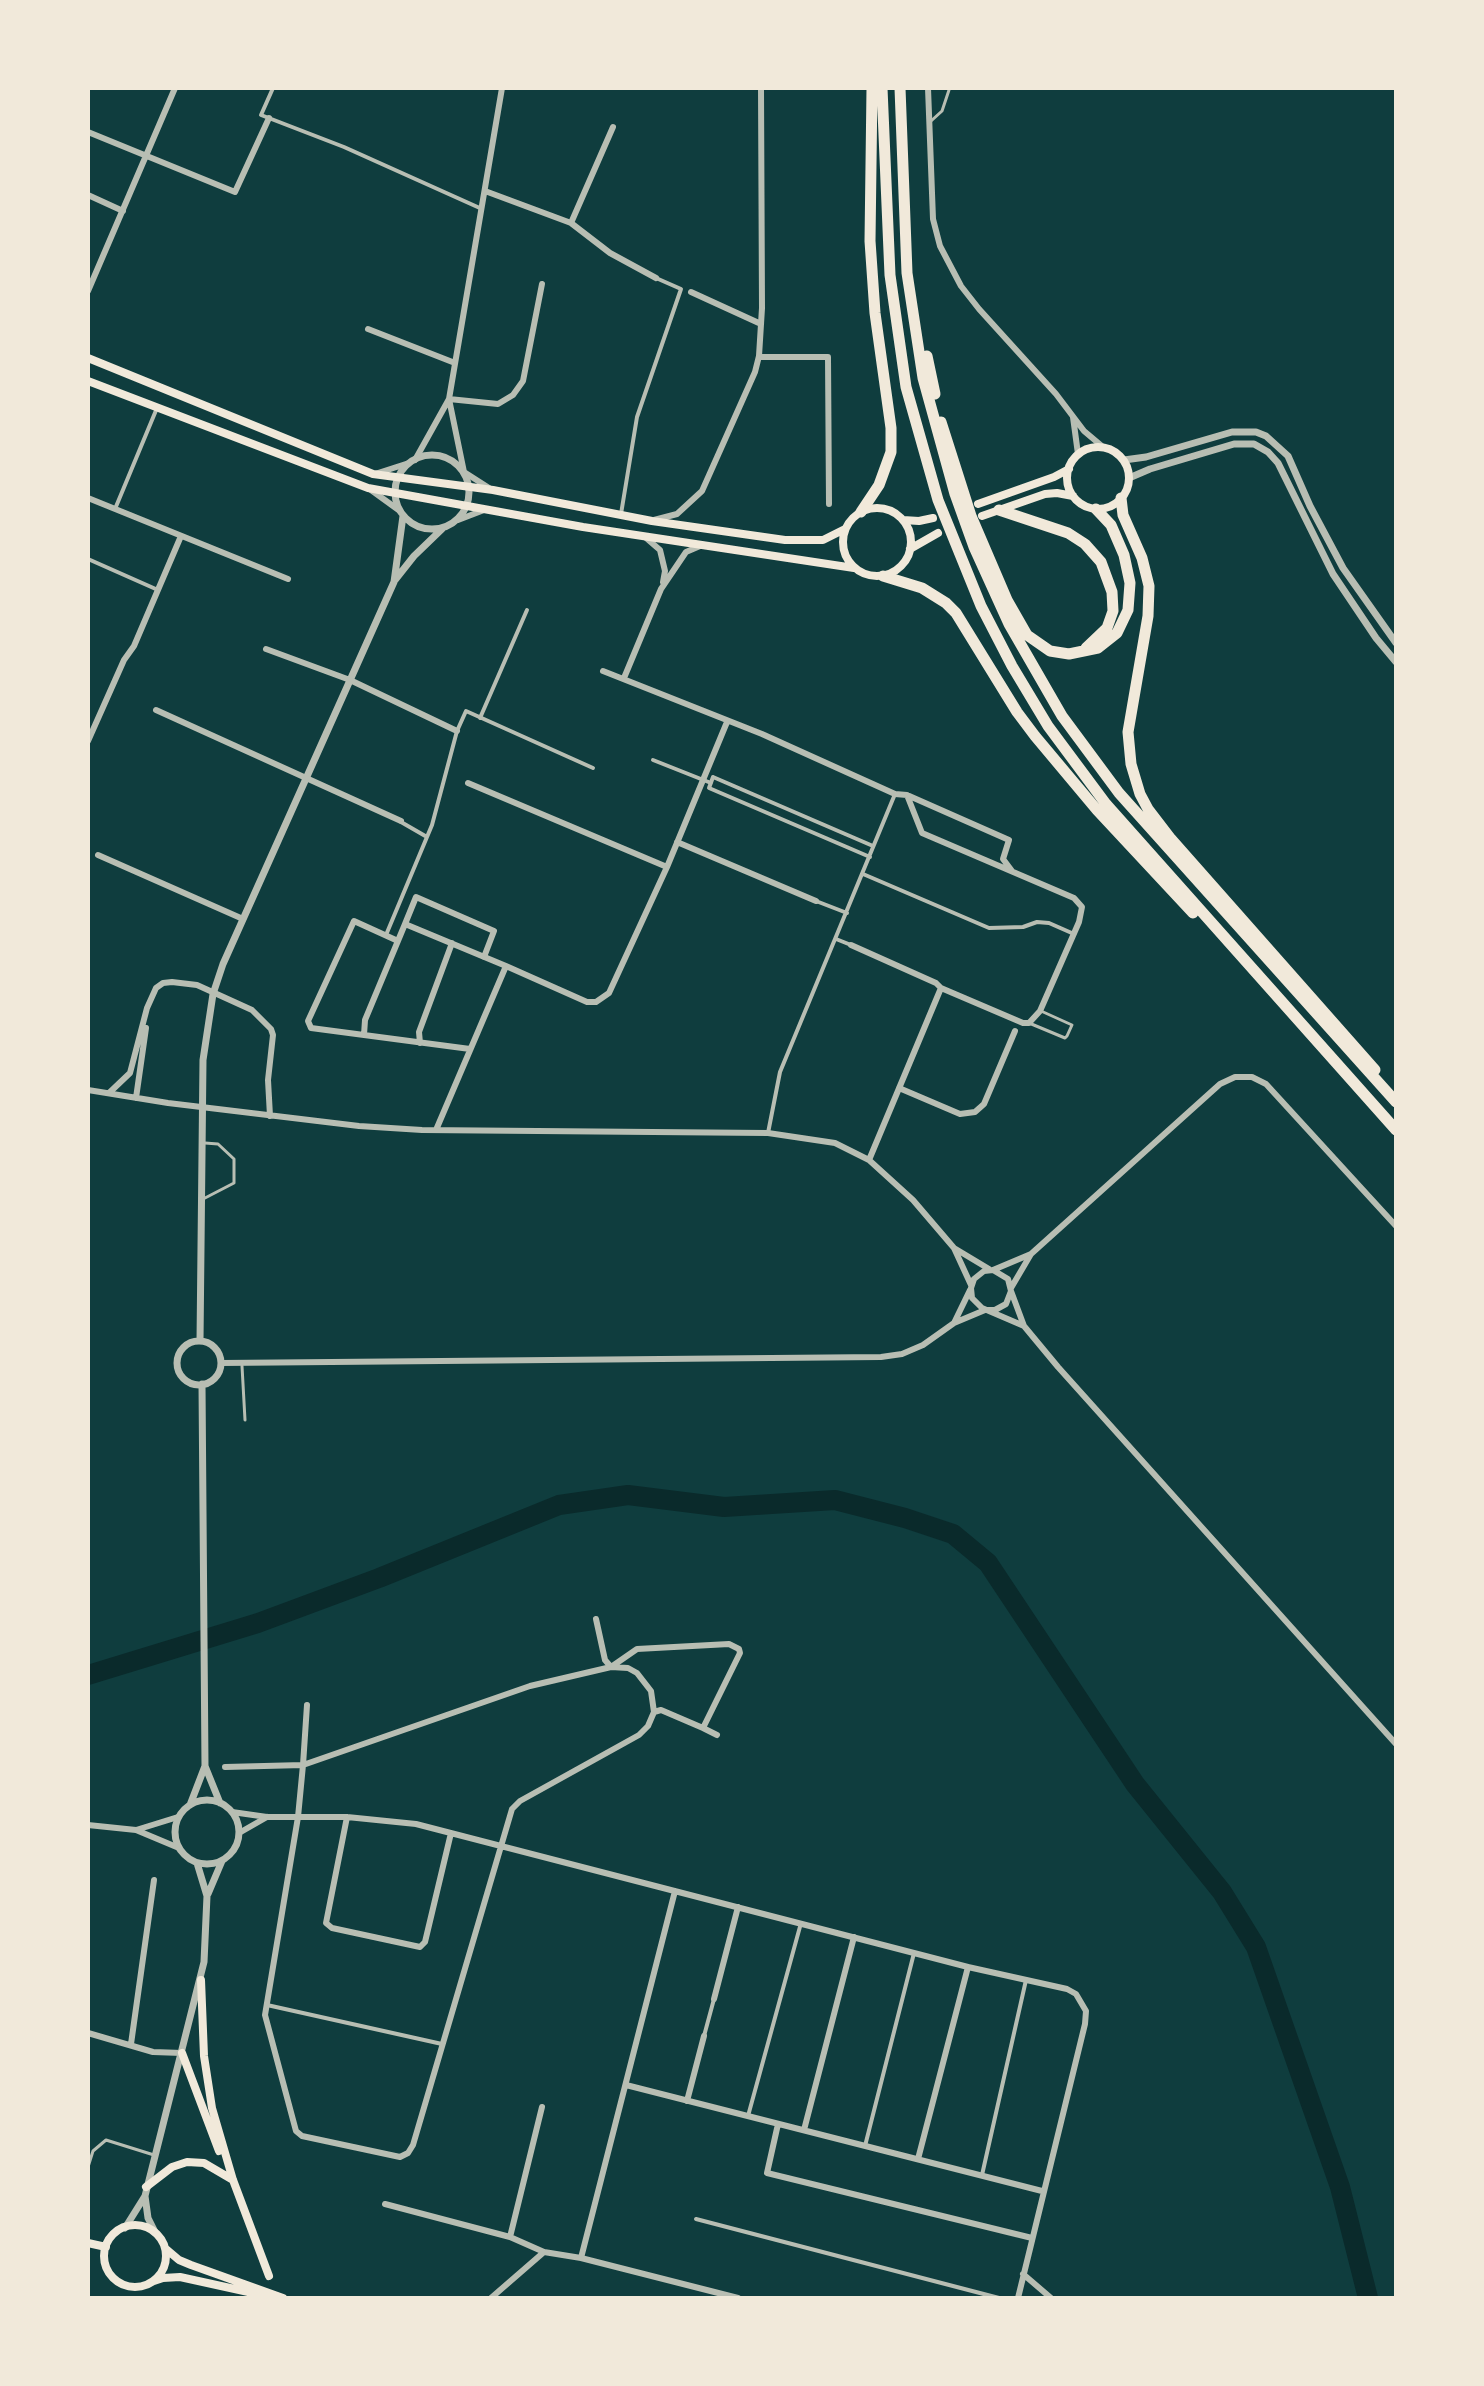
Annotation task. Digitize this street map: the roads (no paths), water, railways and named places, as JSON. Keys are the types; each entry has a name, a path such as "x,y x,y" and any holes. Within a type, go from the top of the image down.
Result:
{"highway":[{"path":"861,512 879,485 891,452 870,241 872,88"},
{"path":"882,88 890,275 899,350 926,463 969,580 1012,666 1070,756 1106,804 1393,1127"},
{"path":"900,88 907,273 923,378 951,482 989,582 1043,687 1119,793 1396,1101"},
{"path":"907,273 951,457 994,573 1027,635 1050,651 1079,653 1098,648 1111,639 1122,625 1130,602 1128,571 1121,545 1111,525 1096,509"},
{"path":"1121,498 1123,515 1142,558 1149,586 1148,616 1128,732 1131,764 1140,794 1171,839 1366,1057 1396,1101"},
{"path":"999,510 1068,533 1085,544 1101,562 1112,592 1111,620 1101,636 1079,653"},
{"path":"883,576 922,588 956,613 1017,712 1059,765 1184,904 1247,965"}],"main road":[{"path":"88,358 373,474 493,490 652,521 815,541 845,529 861,512 879,508 903,520 908,529 910,549 908,557 898,569 883,576 868,575 854,568 368,488 88,381"},
{"path":"1094,447 1103,447 1111,449 1124,460 1129,478 1121,498 1114,504 1096,509 1083,505 1073,496 1067,478 1078,454 1094,447"},
{"path":"978,504 1069,469"},
{"path":"982,516 1045,494 1073,496"},
{"path":"903,520 933,518"},
{"path":"845,529 843,549 854,568"},
{"path":"910,549 938,533"},
{"path":"201,1980 208,2086 233,2180 269,2276"},
{"path":"182,2053 233,2180"},
{"path":"146,2192 172,2167 187,2162 204,2163 233,2180"},
{"path":"274,2298 180,2277 163,2278 138,2287 127,2285 116,2280 108,2271 106,2247 111,2237 125,2228 138,2225 155,2232 165,2248 179,2260 283,2298"},
{"path":"88,2243 106,2247"},
{"path":"150,2283 164,2268 165,2248"}],"street":[{"path":"88,291 175,88"},
{"path":"273,88 261,115 344,147 482,209"},
{"path":"458,520 467,506 469,488 449,399 502,88"},
{"path":"652,521 677,514 702,491 759,357 761,88"},
{"path":"928,88 933,219 940,246 961,286 979,309 1084,431 1103,447"},
{"path":"88,132 235,192 269,118"},
{"path":"571,223 613,127"},
{"path":"485,191 571,223 610,253 656,278 761,324"},
{"path":"88,195 123,211"},
{"path":"449,399 498,404 513,395 523,381 542,284"},
{"path":"621,514 637,417 681,289"},
{"path":"368,329 455,363"},
{"path":"759,357 828,357 829,504"},
{"path":"394,582 402,514 395,493 398,477 412,461 449,399"},
{"path":"115,509 157,408"},
{"path":"1072,414 1078,454"},
{"path":"1124,460 1146,457 1232,432 1256,432 1276,443 1288,456 1343,568 1396,643"},
{"path":"1129,478 1234,444 1254,444 1268,452 1278,463 1333,574 1396,662"},
{"path":"373,474 428,455 440,456 456,463 464,472 493,490"},
{"path":"368,488 414,525 442,529"},
{"path":"88,498 288,579"},
{"path":"200,1341 204,1045 213,994 243,919 394,582 414,556 442,529 485,509"},
{"path":"624,678 661,589 665,571 660,550 643,535"},
{"path":"88,741 181,536"},
{"path":"661,589 686,552 701,545"},
{"path":"88,559 158,590"},
{"path":"480,718 527,610"},
{"path":"266,649 350,680 457,731"},
{"path":"603,671 762,734 895,794 907,795 1009,840 1003,859 1014,874"},
{"path":"156,710 401,821 427,837"},
{"path":"386,936 427,837 457,731 466,711 593,768"},
{"path":"405,924 587,1002 603,998 609,993 667,867 727,722"},
{"path":"653,760 711,783"},
{"path":"870,857 709,788 713,777 874,847"},
{"path":"468,783 667,867"},
{"path":"768,1133 780,1072 895,794"},
{"path":"836,939 1023,1023 1029,1023 1040,1011 1082,914 1078,902 922,833 907,795"},
{"path":"677,842 847,913"},
{"path":"98,855 243,919"},
{"path":"863,874 989,928 1023,927 1037,922 1049,923 1074,934"},
{"path":"364,1035 365,1020 416,897 494,931 484,957"},
{"path":"398,941 354,921 308,1021 311,1028 470,1049"},
{"path":"420,1043 419,1032 452,943"},
{"path":"436,1130 506,966"},
{"path":"108,1093 130,1073 147,1008 156,988 163,983 197,985 252,1010 271,1029 268,1080 270,1116"},
{"path":"869,1160 941,988"},
{"path":"136,1098 147,1008"},
{"path":"899,1088 960,1114 975,1112 984,1104 1015,1031"},
{"path":"221,1363 881,1357 902,1354 923,1345 954,1323 1006,1304 1031,1254 1220,1084 1243,1076 1266,1084 1396,1226"},
{"path":"88,1090 359,1126 436,1130 768,1133 835,1143 869,1160 913,1200 954,1248 976,1304 1024,1326"},
{"path":"954,1248 1008,1279 1024,1326 1396,1744"},
{"path":"954,1323 978,1274 1031,1254"},
{"path":"200,1341 213,1345 221,1363 216,1377 202,1384 189,1382 181,1375 177,1363 181,1350 190,1343 200,1341"},
{"path":"136,1830 178,1817 190,1805 205,1766 202,1384"},
{"path":"596,1619 605,1660 611,1667"},
{"path":"611,1667 637,1649 734,1645 740,1653 703,1728"},
{"path":"225,1767 303,1765 530,1686 611,1667 628,1668 646,1682 653,1694 654,1712 648,1726 639,1735 514,1805 412,2148 400,2157 302,2136 296,2131 265,2015 298,1817 303,1765 307,1705"},
{"path":"654,1712 661,1710 717,1735"},
{"path":"205,1766 220,1803"},
{"path":"125,2228 146,2192 201,1980 207,1896 222,1861 236,1846 239,1833 238,1822 232,1812 220,1803 205,1800 190,1805"},
{"path":"232,1812 267,1817 347,1817 401,1822 501,1845 968,1967 1067,1989 1076,1994 1086,2011 1085,2024 1018,2298"},
{"path":"178,1817 175,1838 179,1848"},
{"path":"239,1833 267,1817"},
{"path":"347,1817 326,1923 332,1928 420,1947 425,1942 451,1833"},
{"path":"88,1825 136,1830 179,1848 197,1863 207,1896"},
{"path":"197,1863 222,1861"},
{"path":"131,2044 154,1880"},
{"path":"581,2258 675,1891"},
{"path":"687,2101 738,1907"},
{"path":"748,2116 801,1923"},
{"path":"804,2130 854,1937"},
{"path":"865,2146 914,1953"},
{"path":"918,2159 968,1967"},
{"path":"982,2175 1026,1980"},
{"path":"265,2005 442,2044"},
{"path":"88,2033 153,2052 182,2053"},
{"path":"626,2085 1042,2191"},
{"path":"510,2237 542,2107"},
{"path":"778,2124 767,2173 1032,2238"},
{"path":"146,2192 148,2218 155,2232"},
{"path":"385,2204 510,2237 544,2252 581,2258 738,2298"},
{"path":"696,2219 999,2298"},
{"path":"491,2298 544,2252"},
{"path":"1023,2274 1051,2298"}],"lane":[{"path":"930,122 942,111 949,90"},
{"path":"1029,1023 1065,1038 1067,1036 1072,1025 1040,1011"},
{"path":"201,1142 218,1144 234,1159 234,1183 201,1200"},
{"path":"242,1362 245,1420"},
{"path":"88,2167 93,2151 106,2140 155,2156"}],"waterway":[{"path":"88,1675 258,1623 559,1505 628,1495 724,1507 835,1500 953,1534 988,1563 1135,1784 1222,1892 1256,1947 1340,2187 1368,2298"}]}
